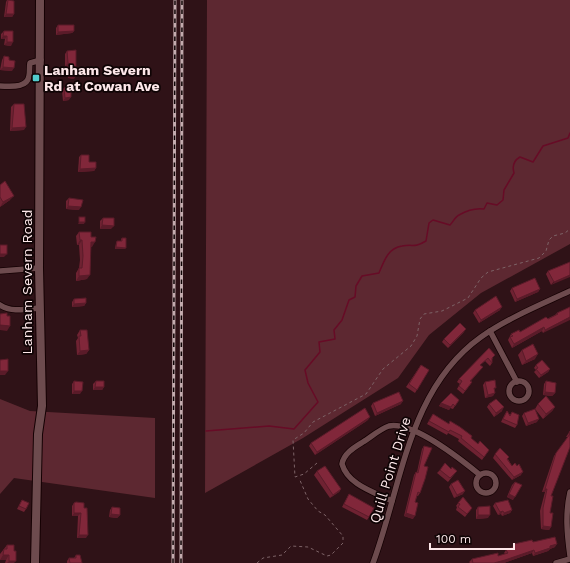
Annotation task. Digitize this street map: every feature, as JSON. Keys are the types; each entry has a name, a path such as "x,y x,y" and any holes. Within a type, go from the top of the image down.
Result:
{"main road":[{"name":"Lanham Severn Road","path":"35,563 38,434 42,406 39,268 41,60 40,0"}],"street":[{"path":"0,86 16,86 24,84 29,78 30,63 41,60"},
{"path":"0,271 39,268"},
{"name":"Quill Point Drive","path":"373,563 388,519 392,500 413,431 423,406 448,370 466,350 490,331 515,316 570,291"},
{"path":"0,305 14,310 40,308"},
{"path":"490,331 517,382"},
{"path":"392,500 356,483 344,469 343,460 351,450 384,428 395,426 413,431 446,449 480,475"},
{"path":"556,563 570,558 566,527 567,507 570,492"}],"path":[{"path":"257,563 263,558 282,555 291,546 308,547 327,556 331,555 343,542 343,536 326,516 318,511 308,500 298,477 295,477 293,466 293,440 304,433 314,422 366,394 383,369 411,346 417,336 420,319 424,314 442,311 468,298 481,278 488,272 539,258 546,251 549,240 553,236 565,233 570,229"},
{"path":"298,477 317,463"}],"shaded area":[{"path":"207,0 570,0 570,244 481,293 429,335 398,378 303,438 205,493"},
{"path":"0,399 30,411 155,418 155,498 14,478 0,494"}],"building":[{"path":"8,0 14,1 14,14 6,14"},
{"path":"58,25 74,25 74,31 58,32"},
{"path":"4,31 13,31 13,42 7,42 7,36 3,36"},
{"path":"76,50 76,76 70,75 70,64 68,63 67,51"},
{"path":"4,56 9,57 9,60 15,61 14,68 3,67"},
{"path":"73,86 71,97 65,98 64,88"},
{"path":"14,104 24,104 26,127 12,128"},
{"path":"81,155 89,155 89,162 96,162 96,168 80,169"},
{"path":"5,181 14,196 3,202 0,197 0,185"},
{"path":"69,198 83,200 81,207 68,206"},
{"path":"79,217 85,217 85,222 79,222"},
{"path":"103,218 114,218 114,226 102,225"},
{"path":"79,232 91,232 91,237 96,237 95,242 91,242 90,275 79,276 79,268 82,268 83,256 82,240 80,240"},
{"path":"122,238 126,238 126,248 116,247 117,241 122,241"},
{"path":"0,245 7,245 7,254 0,254"},
{"path":"570,262 570,275 554,282 548,271"},
{"path":"535,278 540,289 517,299 512,288"},
{"path":"496,296 502,307 481,320 475,310"},
{"path":"86,298 86,303 74,304 74,299"},
{"path":"570,307 570,317 545,330 544,327 514,344 510,337 513,336 511,334 519,330 520,332 546,317 548,319"},
{"path":"7,313 7,316 10,316 10,326 0,325 0,314"},
{"path":"460,323 466,329 450,345 444,339"},
{"path":"80,330 87,330 89,350 80,351"},
{"path":"533,344 538,354 526,361 522,350"},
{"path":"489,348 495,355 492,358 492,363 488,358 480,365 483,367 470,381 472,382 465,391 459,386 462,381 459,379"},
{"path":"8,359 8,371 0,371 0,360"},
{"path":"542,360 550,369 541,375 536,369 538,368 536,365"},
{"path":"421,365 429,370 417,390 409,384"},
{"path":"495,380 495,393 488,395 485,382"},
{"path":"74,381 83,382 82,391 74,391"},
{"path":"96,381 104,381 104,387 95,387"},
{"path":"546,381 556,383 555,393 545,392"},
{"path":"399,392 403,401 377,413 373,403"},
{"path":"451,393 459,400 455,406 453,404 451,407 441,403"},
{"path":"546,396 555,407 546,414 538,404"},
{"path":"496,399 504,407 496,413 489,404"},
{"path":"365,408 370,417 317,452 311,443"},
{"path":"535,409 539,419 528,423 524,413"},
{"path":"507,411 510,416 512,412 519,415 517,425 503,419"},
{"path":"433,414 449,424 450,421 460,427 472,436 471,438 478,444 480,441 489,450 484,457 461,438 462,436 450,430 449,432 429,421"},
{"path":"570,434 570,447 551,496 553,496 550,513 553,513 551,527 543,526 543,508 547,489 545,489 556,453"},
{"path":"424,446 432,448 424,466 428,467 425,479 420,493 418,492 415,502 418,503 415,516 406,513 416,472 418,473"},
{"path":"500,448 509,457 507,459 512,466 515,463 517,466 519,464 523,472 514,477 495,454"},
{"path":"445,463 451,469 452,467 457,471 450,478 440,470"},
{"path":"325,466 341,489 333,495 317,471"},
{"path":"458,480 465,491 457,495 451,484"},
{"path":"515,482 522,485 515,497 509,494"},
{"path":"349,494 374,508 369,517 344,504"},
{"path":"463,497 472,508 467,514 458,507 460,504 458,503"},
{"path":"22,500 29,503 26,509 19,506"},
{"path":"508,500 512,510 504,513 503,511 500,512 495,503"},
{"path":"74,503 84,503 84,508 87,508 88,535 79,535 81,513 74,513"},
{"path":"490,506 490,515 478,515 478,507"},
{"path":"112,507 120,508 120,515 111,514"},
{"path":"555,537 557,544 535,553 534,550 494,563 473,563 472,559 498,553 498,556 508,553 506,550 514,547 514,544 532,540 533,542"},
{"path":"7,545 14,545 14,551 16,551 16,561 9,561 9,555 3,555 4,549 7,549"},
{"path":"76,555 80,555 82,563 70,563 69,558 76,558"}],"waterway":[{"path":"206,431 269,426 294,429 318,402 308,383 305,370 320,352 319,342 335,339 334,330 342,320 349,300 355,297 356,286 362,276 379,273 387,256 393,249 402,246 416,245 426,241 429,223 433,220 450,225 455,218 465,212 474,209 484,209 487,203 497,205 503,200 504,190 514,173 513,166 516,160 520,157 533,162 543,146 568,138 570,133"}],"railway":[{"path":"173,563 175,0"},
{"path":"181,563 182,0"}],"place":[{"name":"Lanham Severn Rd at Cowan Ave","path":"36,78"}]}
